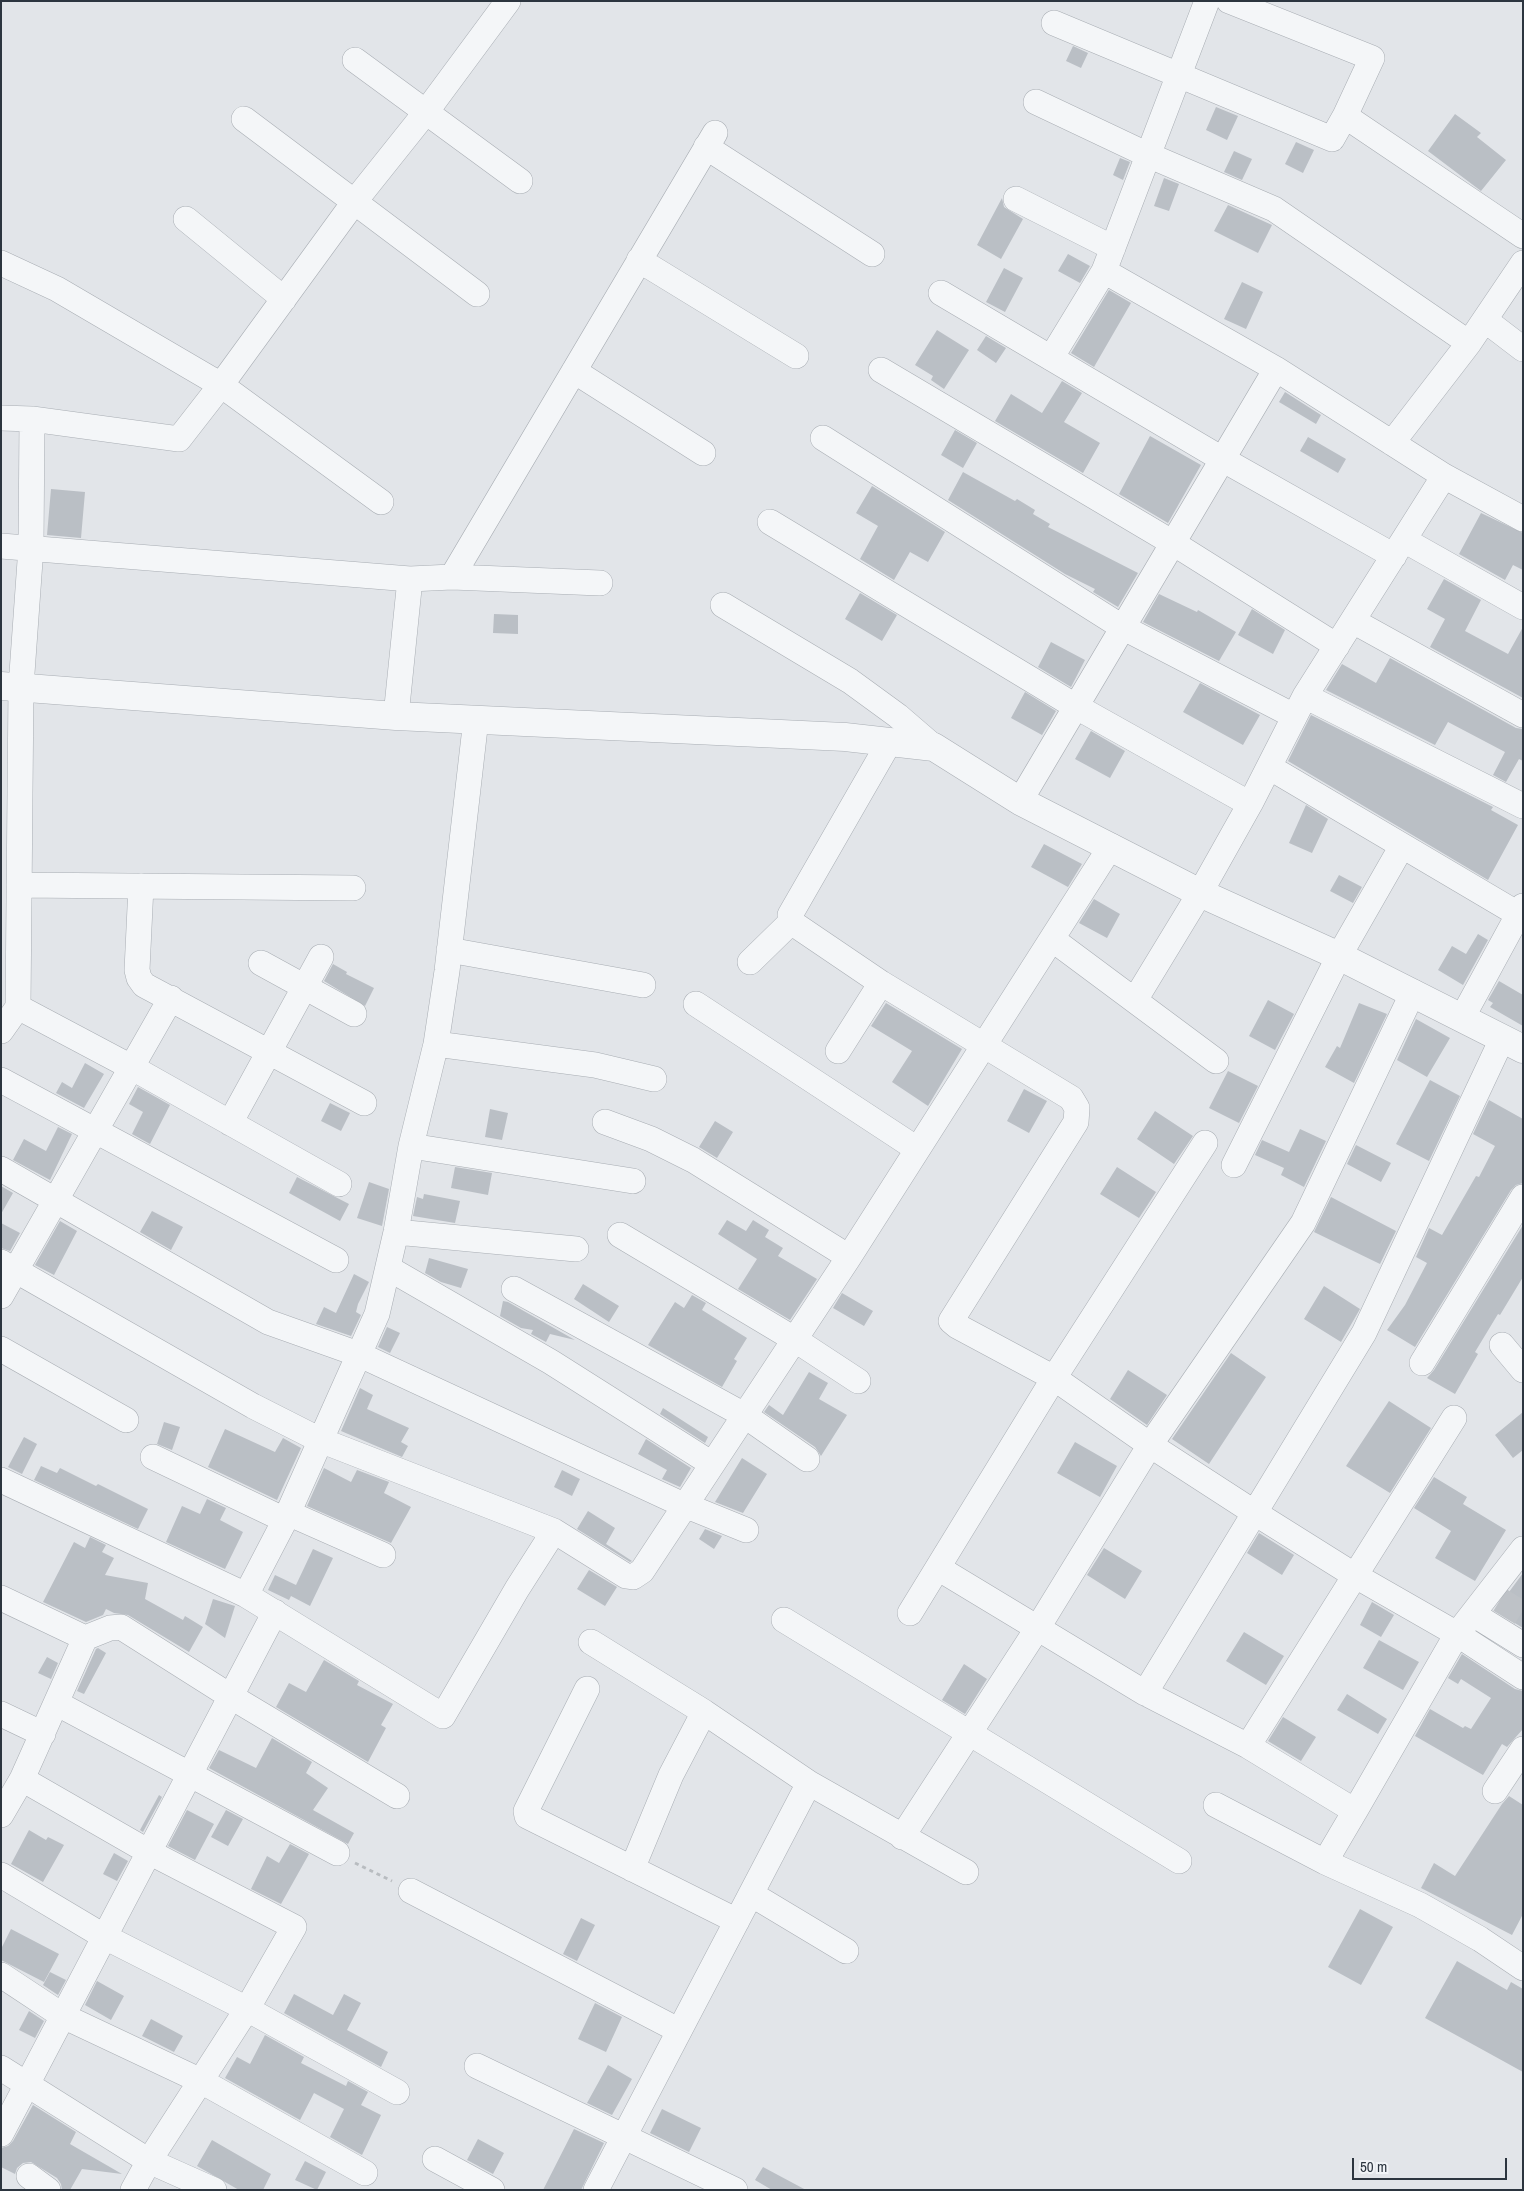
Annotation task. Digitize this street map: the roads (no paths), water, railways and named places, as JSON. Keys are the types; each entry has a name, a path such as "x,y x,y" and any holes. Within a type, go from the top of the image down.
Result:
{"street":[{"path":"1,418 32,418 179,439 355,201 426,112 508,1"},
{"path":"1051,358 1104,271 1207,1"},
{"path":"1054,23 1332,138 1345,116 1372,58 1229,1"},
{"path":"355,60 520,181"},
{"path":"1036,102 1148,155 1274,209 1470,343"},
{"path":"1345,116 1523,236"},
{"path":"244,120 355,201 477,294"},
{"path":"452,577 710,140 872,254"},
{"path":"1016,199 1113,248"},
{"path":"186,218 284,299"},
{"path":"639,260 796,356"},
{"path":"1,263 57,289 220,386 381,502"},
{"path":"1392,442 1470,343 1523,263"},
{"path":"1104,271 1276,368 1444,476 1523,519"},
{"path":"941,293 1222,459 1399,548 1523,607"},
{"path":"1484,320 1523,349"},
{"path":"1020,802 1276,368"},
{"path":"881,370 1174,543 1337,646"},
{"path":"574,371 703,453"},
{"path":"1,1031 18,1008 13,880 11,687 31,547 32,418"},
{"path":"823,438 1122,627 1523,806"},
{"path":"1134,1000 1200,893 1250,804 1299,706 1444,476"},
{"path":"770,522 1075,706 1250,804"},
{"path":"1,546 410,579 452,577 600,583"},
{"path":"396,716 410,579"},
{"path":"723,605 850,681 898,716 934,747 1020,802 1111,846 1200,893 1413,992 1512,1044 1364,1333 1144,1693"},
{"path":"1354,621 1523,715"},
{"path":"11,687 396,716 649,726 890,741 934,747"},
{"path":"246,1595 286,1517 377,1314 396,1232 412,1146 436,1044 476,719"},
{"path":"890,741 790,915 791,922 881,983 1071,1098 1077,1108 1076,1122 950,1320 957,1326 1054,1378 1150,1445 1255,1514 1354,1575 1457,1634 1523,1677"},
{"path":"1269,768 1402,846 1520,910 1462,1018"},
{"path":"8,1266 253,1406 320,1440 554,1531 626,1576 633,1577 642,1571 849,1257 876,1211 894,1187 986,1045 1111,846"},
{"path":"1234,1165 1339,956 1402,846"},
{"path":"13,880 141,886 353,888"},
{"path":"141,886 136,970 144,985 364,1103"},
{"path":"750,962 791,922"},
{"path":"1052,939 1216,1061"},
{"path":"449,950 643,985"},
{"path":"230,1122 321,957"},
{"path":"261,963 354,1014"},
{"path":"838,1051 881,983"},
{"path":"902,1837 1036,1629 1150,1445 1303,1223 1413,992"},
{"path":"1,1296 8,1266 54,1200 171,998"},
{"path":"696,1004 917,1149"},
{"path":"18,1008 131,1067 338,1184"},
{"path":"436,1044 595,1065 654,1079"},
{"path":"1,1080 336,1260"},
{"path":"605,1122 651,1138 693,1160 849,1257"},
{"path":"910,1614 1054,1378 1205,1143"},
{"path":"412,1146 633,1181"},
{"path":"1,1169 268,1322 358,1354 684,1505 746,1530"},
{"path":"1422,1363 1523,1197"},
{"path":"396,1232 576,1249"},
{"path":"620,1235 794,1339 858,1381"},
{"path":"388,1268 551,1362 712,1464"},
{"path":"514,1289 744,1415 808,1459"},
{"path":"1502,1345 1523,1370"},
{"path":"1,1349 126,1420"},
{"path":"1248,1746 1454,1418"},
{"path":"153,1457 286,1517 382,1554"},
{"path":"1,1480 246,1595 443,1716 554,1531"},
{"path":"1325,1862 1457,1634 1473,1614 1494,1597 1523,1549"},
{"path":"938,1568 1144,1693 1248,1746 1355,1811"},
{"path":"1,1598 86,1638"},
{"path":"1,2134 275,1612"},
{"path":"1473,1614 1523,1646"},
{"path":"784,1620 1179,1862"},
{"path":"1,1815 22,1779 58,1704 86,1638 110,1628 121,1627 230,1696 397,1796"},
{"path":"592,1642 704,1712 809,1783 966,1872"},
{"path":"588,1689 526,1811 527,1816 737,1921"},
{"path":"58,1704 336,1853"},
{"path":"632,1868 671,1775 704,1712"},
{"path":"1,1714 43,1734"},
{"path":"1495,1791 1523,1750"},
{"path":"22,1779 149,1852 294,1927 247,2009 133,2190"},
{"path":"596,2190 678,2030 809,1783"},
{"path":"1216,1805 1325,1862 1420,1905 1480,1939 1523,1968"},
{"path":"1,1875 105,1937 247,2009 397,2092"},
{"path":"411,1891 678,2030"},
{"path":"751,1894 846,1951"},
{"path":"1,1976 63,2016 200,2081 365,2173"},
{"path":"477,2066 735,2190"},
{"path":"1,2068 150,2161 214,2190"},
{"path":"435,2159 492,2190"}],"tunnel":[{"path":"1500,1600 1523,1614"}]}
